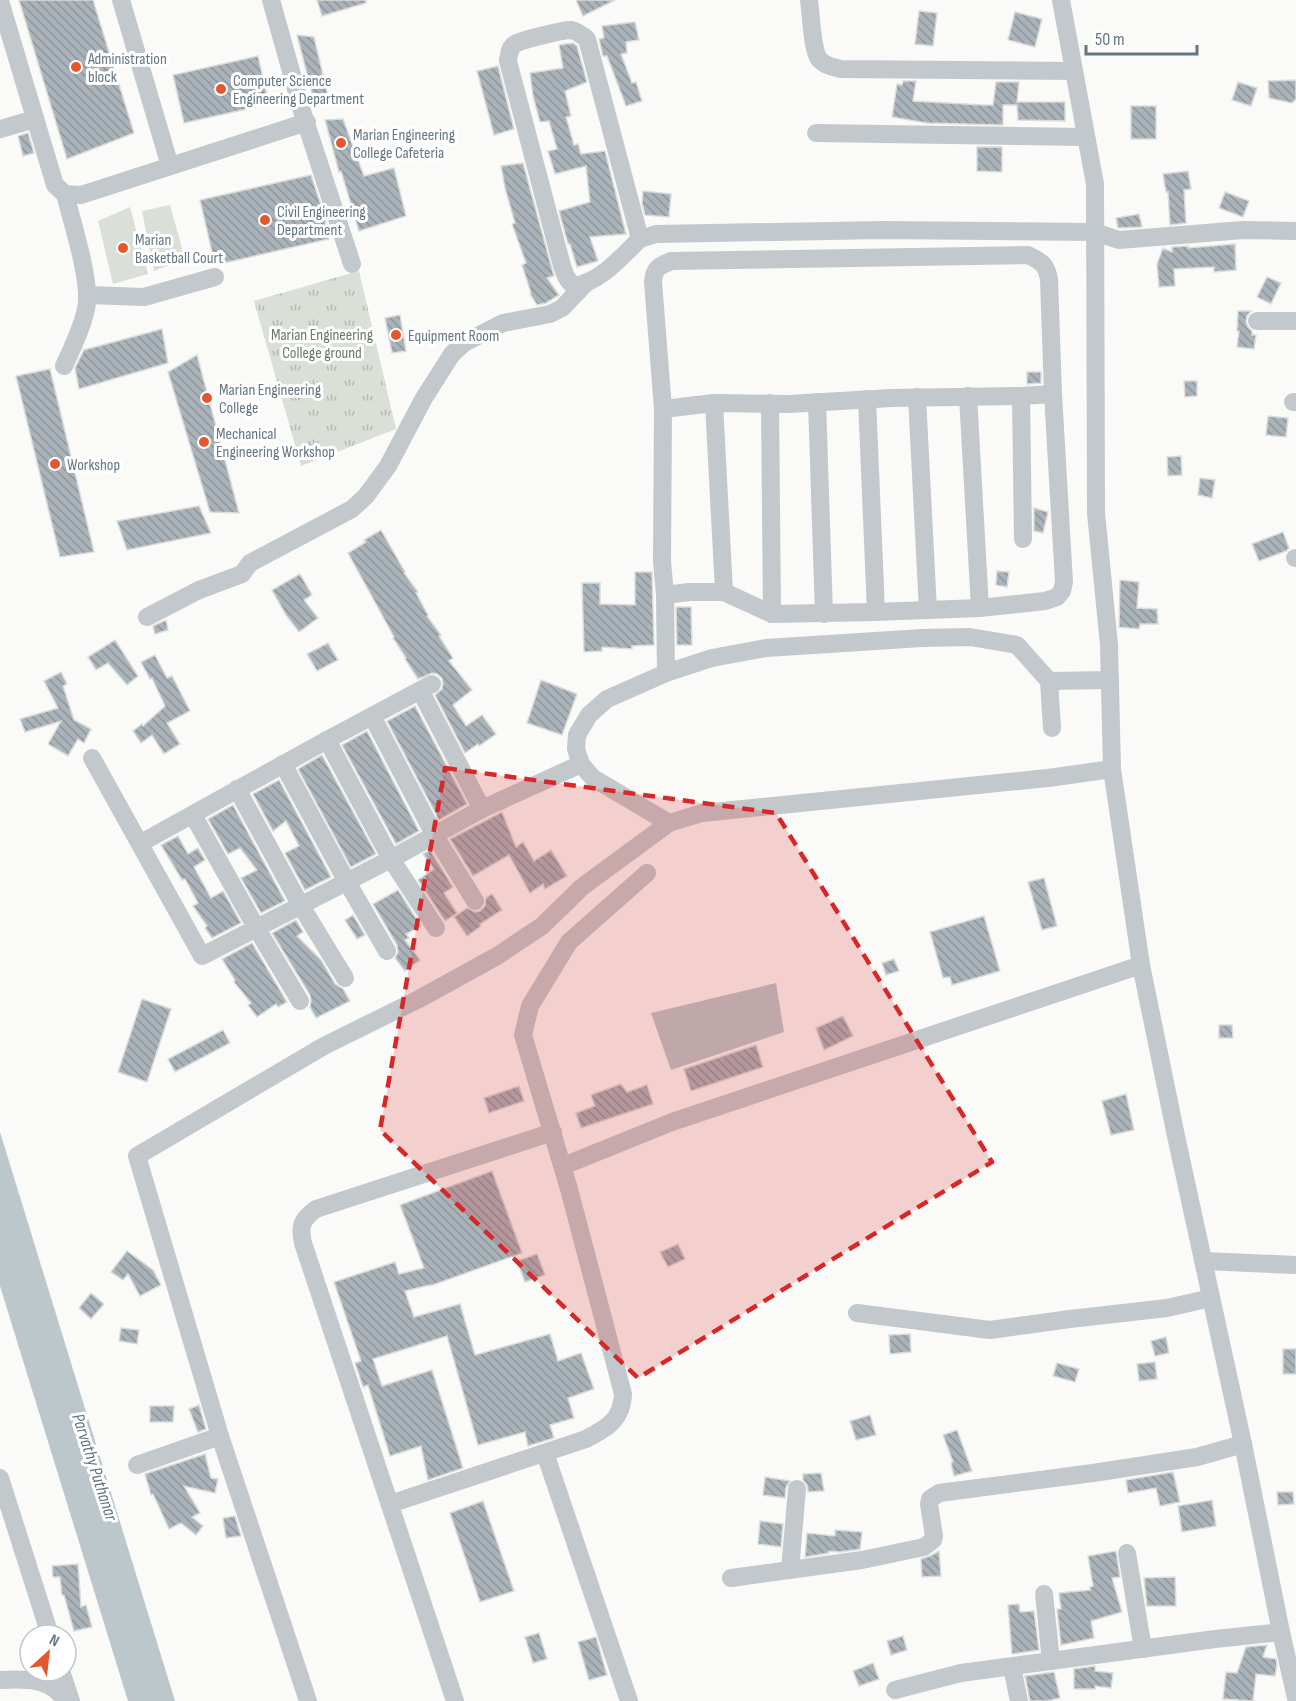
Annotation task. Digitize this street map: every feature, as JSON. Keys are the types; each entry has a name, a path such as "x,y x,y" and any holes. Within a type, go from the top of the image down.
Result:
{"street":[{"path":"120,0 170,166"},
{"path":"271,0 352,264"},
{"path":"809,0 815,50 819,58 829,67 841,69 1074,70"},
{"path":"1061,0 1095,184 1096,513 1109,645 1112,769 1141,965 1281,1632 1295,1689"},
{"path":"0,1 55,185 65,194 83,265 88,295 87,308 64,366"},
{"path":"640,240 587,39 571,30 514,44 509,52 508,61 565,275 574,286 585,284 600,276 640,240 656,234 883,230 1095,232 1119,240 1243,230 1296,231"},
{"path":"0,129 35,118"},
{"path":"65,194 81,195 307,122"},
{"path":"816,133 1086,137"},
{"path":"665,595 724,592 772,614 980,608 1045,601 1057,597 1062,591 1064,582 1047,268 1040,261 1028,255 671,261 661,265 654,272 663,409 662,561 666,673"},
{"path":"88,295 144,297 215,277"},
{"path":"147,617 199,590 242,574 250,563 352,509 366,496 388,466 424,398 452,354 464,343 503,323 550,314 562,308 585,284"},
{"path":"1257,321 1296,321"},
{"path":"663,409 714,403 1053,394"},
{"path":"968,396 980,608"},
{"path":"1021,396 1023,539"},
{"path":"917,397 928,610"},
{"path":"867,399 876,612"},
{"path":"817,402 824,614"},
{"path":"714,403 724,592"},
{"path":"770,403 772,614"},
{"path":"669,823 593,778 581,764 576,749 577,735 589,715 607,699 666,673 712,658 766,648 922,638 970,637 1017,645 1049,681 1052,728"},
{"path":"1049,681 1110,680"},
{"path":"141,843 426,688 482,809"},
{"path":"372,716 435,836 475,901"},
{"path":"327,740 391,859 436,928"},
{"path":"92,758 202,956 435,836 482,809 581,764"},
{"path":"283,764 346,882 387,951"},
{"path":"308,1701 220,1436 137,1156 324,1046 421,998 497,956 542,926 582,887 669,823 702,813 1048,778 1112,769"},
{"path":"237,789 301,906 345,978"},
{"path":"193,815 300,1001"},
{"path":"390,1504 586,1439 612,1423 618,1415 623,1394 563,1166 523,1035 530,1006 569,942 647,873"},
{"path":"563,1166 672,1122 1141,965"},
{"path":"455,1701 303,1243 302,1225 316,1209 329,1204 553,1132"},
{"path":"1203,1261 1296,1265"},
{"path":"857,1313 990,1330 1070,1318 1167,1308 1211,1298"},
{"path":"137,1465 220,1436"},
{"path":"731,1578 862,1560 929,1545 934,1536 929,1504 930,1499 939,1493 1197,1458 1243,1444"},
{"path":"545,1453 629,1701"},
{"path":"0,1478 46,1623"},
{"path":"790,1570 797,1489"},
{"path":"1127,1553 1143,1649"},
{"path":"1044,1594 1051,1661"},
{"path":"895,1690 961,1673 1281,1632"},
{"path":"1012,1666 1019,1701"},
{"path":"0,1680 32,1679 57,1691 65,1701"},
{"path":"65,1683 71,1701"}],"highlighted area":[{"path":"445,768 776,813 992,1162 638,1378 380,1130"}],"green space":[{"path":"170,205 185,259 154,271 142,211"},
{"name":"Marian Basketball Court","path":"130,207 148,274 113,284 98,221"},
{"name":"Marian Engineering College ground","path":"359,271 396,429 301,466 254,301"}],"water":[{"path":"776,983 784,1032 671,1070 651,1013"},
{"name":"Parvathy Puthanar","path":"0,1132 175,1701 128,1701 0,1286"}],"building":[{"name":"Administration block","path":"19,0 93,0 134,133 67,159"},
{"path":"317,0 366,0 366,3 322,16"},
{"path":"576,0 615,0 583,16"},
{"path":"919,11 937,13 933,46 915,44"},
{"path":"1015,12 1042,19 1035,47 1008,40"},
{"path":"635,22 639,40 626,42 627,53 621,54 632,83 636,82 642,101 626,106 607,56 603,56 599,39 604,38 602,26"},
{"path":"297,35 314,37 328,96 314,101"},
{"path":"573,43 577,46 587,82 565,91 571,116 566,117 574,145 578,144 581,154 605,151 626,234 590,237 598,261 577,267 559,211 590,202 586,166 555,174 548,151 557,149 549,121 540,122 530,73 563,68 559,45"},
{"name":"Computer Science Engineering Department","path":"258,56 269,104 184,123 173,75"},
{"path":"498,66 514,129 494,135 477,71"},
{"path":"1296,80 1296,99 1292,103 1269,98 1268,81"},
{"path":"903,81 916,81 913,101 983,105 993,105 996,82 1019,82 1017,102 1065,102 1065,121 1018,120 1017,105 1003,105 1003,125 927,123 892,117 897,84 902,85"},
{"path":"1238,82 1257,88 1251,106 1232,100"},
{"path":"1131,106 1156,106 1156,139 1131,139"},
{"path":"343,119 364,176 394,168 406,216 359,231 341,171 339,172 325,120"},
{"path":"28,133 34,153 23,156 18,136"},
{"path":"977,147 1002,147 1002,172 977,171"},
{"path":"523,163 554,276 547,278 559,295 546,303 537,305 530,294 522,265 526,263 512,224 515,223 501,166"},
{"path":"1188,171 1191,189 1184,190 1186,223 1170,225 1168,192 1166,192 1163,174"},
{"name":"Civil Engineering Department","path":"311,175 323,211 329,239 215,265 200,200"},
{"path":"643,191 671,194 669,217 645,215 642,203"},
{"path":"1225,192 1249,201 1243,217 1219,208"},
{"path":"1139,214 1142,227 1118,228 1116,218"},
{"path":"1235,244 1236,270 1214,272 1214,267 1174,269 1175,286 1159,287 1157,264 1163,248 1172,252 1172,247"},
{"path":"1267,277 1281,283 1271,304 1257,297"},
{"path":"1238,311 1251,311 1246,322 1252,335 1256,335 1254,349 1237,347"},
{"name":"Equipment Room","path":"400,315 406,351 392,353 385,318"},
{"path":"162,329 168,363 79,389 75,368 84,350"},
{"name":"Mechanical Engineering Workshop","path":"197,355 239,513 210,512 168,372"},
{"name":"Workshop","path":"50,369 94,552 60,557 16,376"},
{"path":"1027,372 1041,372 1041,383 1027,384"},
{"path":"1184,381 1197,381 1197,396 1185,397"},
{"path":"1268,416 1288,418 1286,437 1266,435"},
{"path":"1181,456 1182,475 1168,476 1167,457"},
{"path":"1200,478 1215,480 1212,498 1198,495"},
{"path":"199,506 211,533 127,550 117,521"},
{"path":"1034,508 1048,512 1043,533 1034,531"},
{"path":"381,530 404,573 418,592 416,593 427,616 441,635 439,636 453,658 449,661 472,690 453,705 466,726 482,715 496,734 465,753 435,695 442,689 442,678 432,673 418,679 393,638 348,553"},
{"path":"1283,532 1289,548 1259,561 1252,544"},
{"path":"997,571 1009,572 1007,587 996,585"},
{"path":"635,572 652,572 654,645 632,646 632,649 602,647 602,651 584,652 582,583 600,583 600,604 635,605"},
{"path":"300,574 312,595 304,600 318,618 299,632 272,590"},
{"path":"1120,580 1139,582 1137,608 1157,609 1158,624 1140,624 1139,629 1119,627"},
{"path":"676,607 691,607 692,645 677,645"},
{"path":"166,620 168,630 155,634 153,626"},
{"path":"115,640 138,676 127,685 108,663 96,670 88,657"},
{"path":"328,643 338,660 317,671 307,654"},
{"path":"155,655 167,678 172,676 190,711 167,723 180,744 164,754 152,735 141,743 133,731 142,724 143,726 165,706 152,678 150,679 141,662"},
{"path":"61,672 67,684 63,686 74,720 91,729 84,743 78,739 68,756 48,744 61,721 25,732 20,719 58,708 44,681"},
{"path":"541,680 577,694 562,735 527,723"},
{"path":"415,706 467,804 439,820 387,721"},
{"path":"367,731 419,831 396,844 342,745"},
{"path":"322,755 376,854 351,867 298,769"},
{"path":"279,780 331,877 305,890 285,853 299,846 286,821 273,831 253,794"},
{"path":"233,805 285,901 261,913 241,878 257,870 240,848 228,854 208,819"},
{"path":"502,812 516,847 523,842 534,861 551,850 567,876 545,889 543,884 530,893 509,855 473,876 450,839"},
{"path":"178,836 188,854 198,848 205,860 194,867 211,898 223,891 241,923 212,938 205,928 207,926 193,906 198,903 185,879 182,880 161,845"},
{"path":"430,850 453,887 444,893 457,913 445,921 418,880 434,869 423,854"},
{"path":"1044,878 1057,926 1042,930 1028,882"},
{"path":"398,890 421,926 406,934 409,938 405,940 420,960 405,971 395,958 398,952 397,945 373,904"},
{"path":"492,894 502,910 480,924 481,926 467,936 454,917 467,908 475,912 480,911 485,906 486,898"},
{"path":"353,915 365,935 357,939 345,920"},
{"path":"984,916 1000,971 952,985 950,977 943,978 930,932"},
{"path":"296,920 303,932 297,936 321,960 335,984 343,989 350,1001 316,1018 310,1007 310,995 272,933"},
{"path":"252,943 287,1002 278,1007 276,1004 257,1017 248,1005 251,1003 234,982 235,980 222,959"},
{"path":"894,959 899,971 886,975 882,963"},
{"path":"142,999 171,1009 147,1082 118,1072"},
{"path":"843,1016 853,1036 824,1050 816,1028"},
{"path":"1219,1025 1232,1025 1233,1038 1219,1038"},
{"path":"223,1030 230,1043 175,1072 168,1059"},
{"path":"756,1045 763,1067 691,1091 684,1069"},
{"path":"621,1084 627,1092 647,1085 653,1104 581,1128 576,1113 595,1106 591,1095"},
{"path":"519,1086 524,1101 489,1113 484,1098"},
{"path":"1126,1094 1134,1130 1111,1135 1102,1101"},
{"path":"492,1171 522,1253 430,1286 405,1291 414,1317 460,1304 475,1355 550,1334 558,1361 581,1353 594,1389 568,1398 574,1418 550,1425 554,1438 528,1446 525,1432 478,1445 447,1336 373,1359 382,1386 432,1370 463,1468 428,1480 421,1446 390,1456 368,1385 363,1387 355,1363 361,1361 334,1282 395,1262 399,1274 424,1268 400,1205"},
{"path":"678,1244 685,1259 668,1267 660,1252"},
{"path":"127,1251 153,1270 161,1285 140,1296 128,1274 123,1280 111,1272"},
{"path":"537,1254 545,1275 525,1282 517,1261"},
{"path":"91,1293 104,1304 91,1319 79,1308"},
{"path":"121,1328 139,1330 137,1344 119,1341"},
{"path":"910,1334 911,1352 890,1354 889,1335"},
{"path":"1166,1337 1169,1353 1155,1356 1151,1341"},
{"path":"1283,1349 1296,1349 1296,1374 1283,1374"},
{"path":"1155,1362 1157,1379 1139,1381 1137,1364"},
{"path":"1057,1363 1079,1369 1075,1382 1053,1376"},
{"path":"199,1405 206,1429 198,1432 189,1409"},
{"path":"150,1406 174,1406 173,1422 150,1422"},
{"path":"870,1415 876,1435 856,1440 850,1421"},
{"path":"957,1430 972,1471 954,1476 951,1463 953,1462 943,1435"},
{"path":"205,1454 211,1478 218,1479 215,1493 184,1486 200,1513 192,1517 203,1526 196,1535 181,1523 169,1529 153,1494 151,1495 145,1474"},
{"path":"1173,1472 1180,1502 1160,1506 1156,1488 1128,1493 1126,1480"},
{"path":"821,1473 824,1491 808,1492 803,1474"},
{"path":"765,1477 790,1481 786,1487 785,1498 763,1495"},
{"path":"1277,1492 1293,1492 1294,1504 1278,1505"},
{"path":"1212,1500 1216,1526 1182,1532 1178,1506"},
{"path":"483,1501 514,1591 480,1602 450,1513"},
{"path":"235,1516 241,1536 226,1538 223,1518"},
{"path":"760,1521 783,1524 781,1547 758,1544"},
{"path":"835,1530 862,1532 860,1549 829,1551 829,1553 805,1557 807,1533 835,1536"},
{"path":"939,1551 941,1576 922,1577 921,1559"},
{"path":"1116,1551 1120,1577 1112,1578 1122,1612 1091,1621 1094,1638 1061,1645 1057,1609 1061,1609 1059,1593 1090,1590 1093,1586 1088,1556"},
{"path":"78,1564 81,1607 86,1605 92,1627 78,1630 78,1623 72,1623 64,1595 62,1595 60,1577 53,1577 52,1566"},
{"path":"1175,1577 1176,1606 1147,1606 1144,1578"},
{"path":"1019,1604 1020,1612 1034,1611 1039,1650 1012,1654 1008,1605"},
{"path":"539,1633 547,1659 533,1663 525,1637"},
{"path":"903,1636 907,1650 891,1655 887,1641"},
{"path":"596,1637 607,1675 589,1680 578,1642"},
{"path":"1267,1645 1263,1657 1276,1659 1275,1676 1256,1674 1253,1701 1223,1699 1226,1672 1237,1673 1246,1647"},
{"path":"873,1663 879,1679 859,1686 853,1671"},
{"path":"1095,1666 1095,1671 1113,1673 1111,1688 1095,1686 1095,1689 1074,1689 1074,1669"},
{"path":"1054,1672 1060,1698 1030,1701 1025,1676"}],"place":[{"name":"Administration block","path":"76,67"},
{"name":"Computer Science Engineering Department","path":"221,89"},
{"name":"Marian Engineering College Cafeteria","path":"341,143"},
{"name":"Civil Engineering Department","path":"265,220"},
{"name":"Marian Basketball Court","path":"123,248"},
{"name":"Equipment Room","path":"396,335"},
{"name":"Marian Engineering College","path":"207,398"},
{"name":"Mechanical Engineering Workshop","path":"204,442"},
{"name":"Workshop","path":"55,464"}]}
